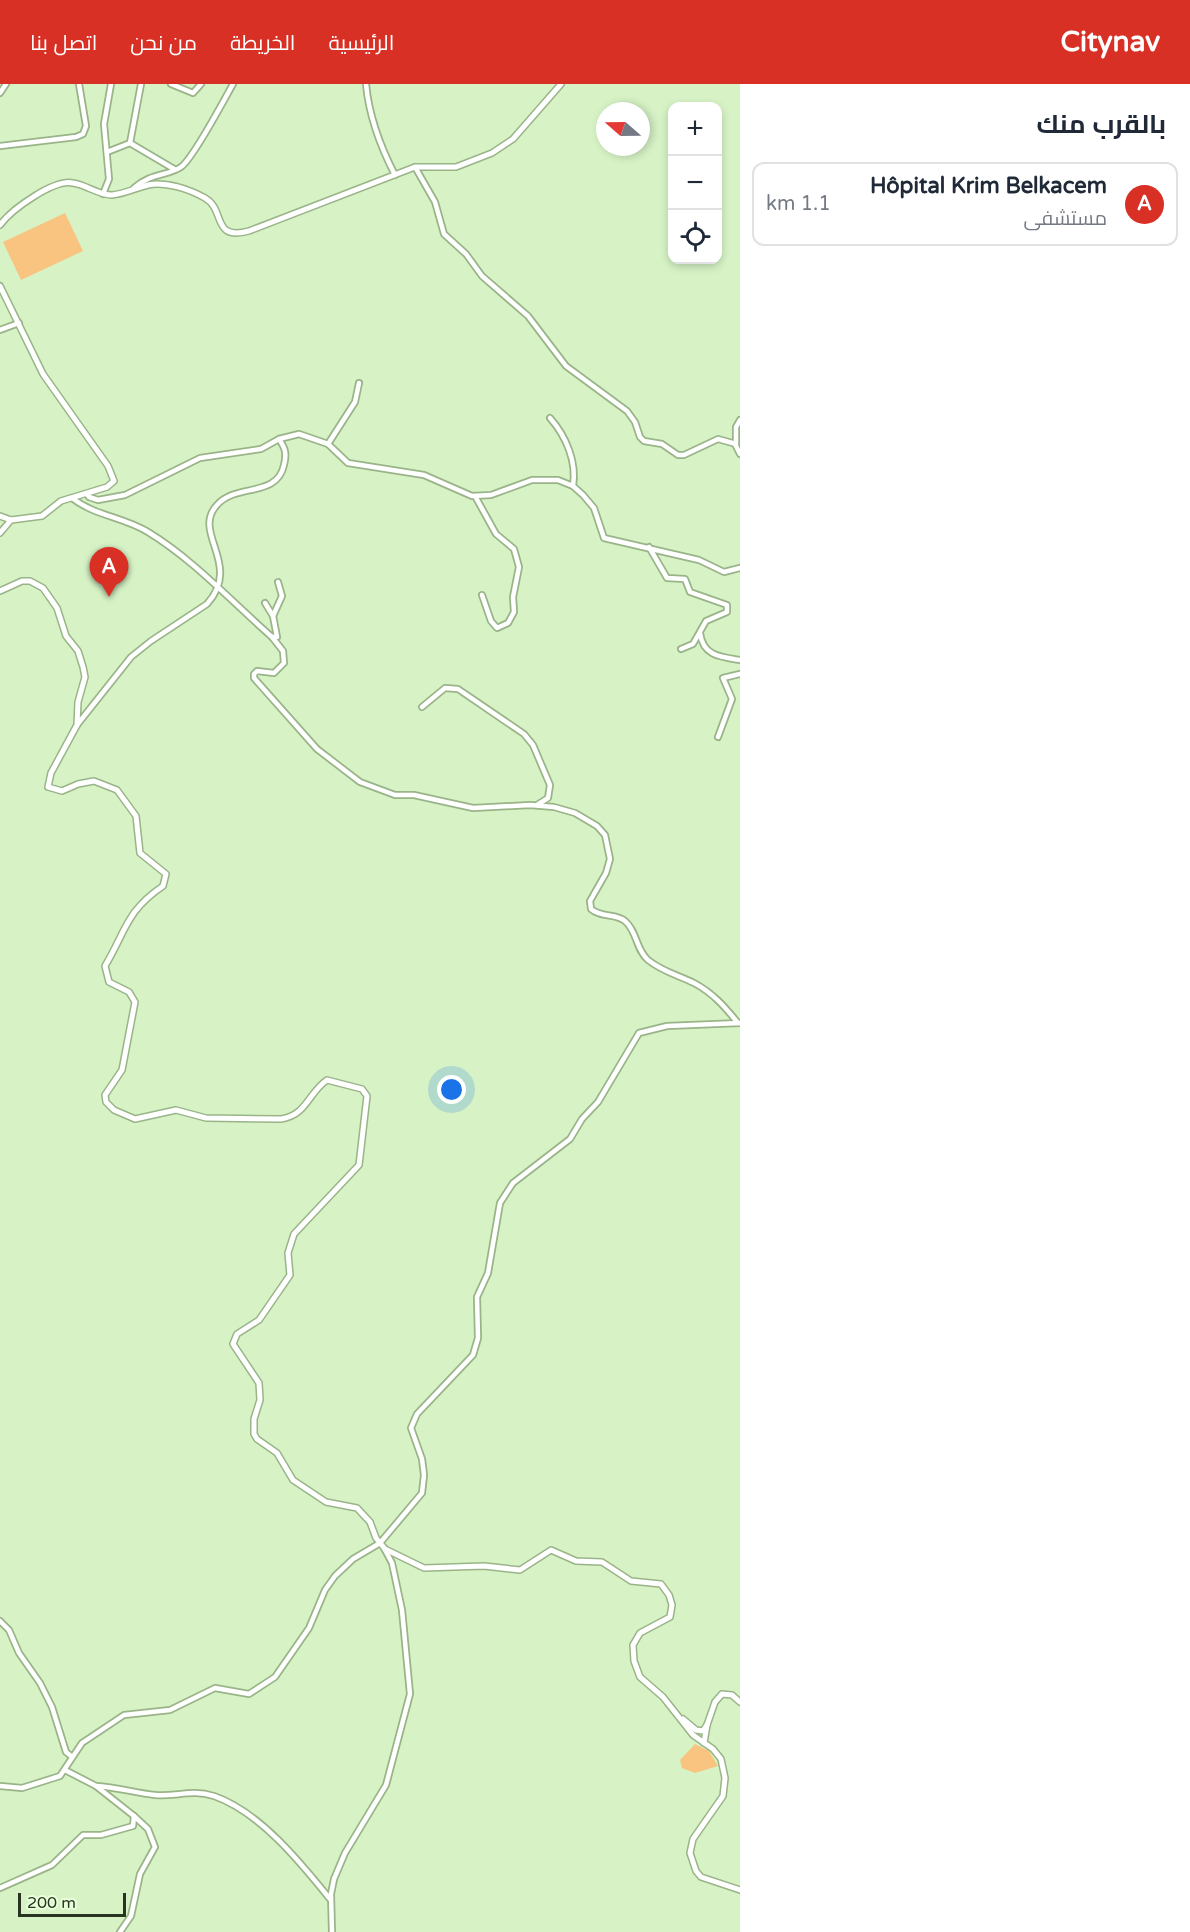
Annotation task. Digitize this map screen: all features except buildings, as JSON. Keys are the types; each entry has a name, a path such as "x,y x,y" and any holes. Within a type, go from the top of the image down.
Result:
{"main road":[{"path":"0,225 16,210 58,183 75,183 102,194 115,195 156,184 198,195 214,206 224,229 239,234 319,206 415,168 460,166 502,148 513,139 561,84"},
{"path":"0,286 43,374 113,476 110,486 61,501 42,516 12,520 0,516"},
{"path":"0,533 12,520"},
{"path":"0,591 15,582 30,581 43,588 57,608 66,636 78,651 84,667 85,677 78,702 77,725 51,773 48,787 62,791 78,784 94,781 117,790 136,816 140,853 166,874 163,886 146,897 135,910 105,966 109,982 129,992 135,1002 122,1070 105,1095 106,1102 114,1110 135,1119 176,1110 206,1118 281,1119 290,1118 302,1110 327,1080 362,1089 366,1096 359,1165 294,1234 288,1253 290,1275 259,1320 237,1334 233,1344 259,1383 260,1400 253,1427 257,1439 277,1453 293,1480 326,1502 352,1507 362,1512 381,1544 416,1565 432,1569 476,1565 519,1570 551,1550 576,1561 602,1562 631,1581 661,1584 672,1605 670,1617 640,1633 633,1651 640,1677 676,1713 699,1731 703,1731 707,1725"},
{"path":"704,1743 715,1702 722,1694 732,1695 740,1702"},
{"path":"676,1713 693,1735 721,1759 724,1788 719,1805 693,1839 690,1852 696,1871 701,1877 740,1890"}],"street":[{"path":"0,93 6,84"},
{"path":"0,146 76,137 83,134 86,126 79,84"},
{"path":"102,194 109,179 104,124 111,84"},
{"path":"130,143 141,84"},
{"path":"171,84 193,93 201,84"},
{"path":"132,190 155,174 181,167 208,129 233,84"},
{"path":"366,84 371,120 395,175"},
{"path":"107,152 130,143"},
{"path":"130,143 174,169"},
{"path":"415,168 435,202 444,234 466,254 483,276 528,316 566,366 627,411 640,437 662,444 678,455 684,455 718,439 735,444 740,454"},
{"path":"0,330 19,323"},
{"path":"328,444 355,402 359,383"},
{"path":"550,418 563,433 574,476 573,486"},
{"path":"735,444 738,438 736,427 740,420"},
{"path":"87,494 98,500 125,495 200,458 261,449 279,439 299,434 328,444 348,463 424,475 476,496 491,495 542,479 573,486 594,508 604,538 649,547 699,561 724,572 740,568"},
{"path":"77,725 130,657 207,604 218,587 222,569 210,534 211,515 224,499 270,486 278,479 285,460 286,449 279,439"},
{"path":"476,496 496,534 514,549 519,567 513,597 514,612 508,623 497,628 491,621 482,595"},
{"path":"72,498 85,508 146,531 182,555 272,637 283,651 284,663 274,673 257,671 254,678 317,748 360,782 395,795 414,795 473,808 537,805 575,813 597,826 605,836 610,859 606,873 590,901 591,909 602,915 619,917 625,921 644,957 670,975 704,988 720,1001 739,1023"},
{"path":"649,547 667,578 685,579 690,592 727,605 727,612 706,621 693,644 681,649"},
{"path":"273,616 282,596 278,582"},
{"path":"265,603 273,616 276,636 272,637"},
{"path":"700,633 702,645 709,653 740,660"},
{"path":"718,737 732,699 723,678 740,674"},
{"path":"422,707 451,687 482,704 524,734 533,745 550,785 548,798 537,805"},
{"path":"0,1786 22,1788 51,1781 65,1770 71,1756 82,1743 98,1730 124,1715 170,1710 215,1688 249,1694 275,1677 304,1636 325,1590 335,1576 353,1559 381,1544 422,1493 424,1475 422,1459 411,1428 417,1413 472,1355 478,1338 477,1297 488,1273 500,1203 513,1183 570,1139 582,1119 597,1102 639,1033 667,1026 739,1023"},
{"path":"332,1932 331,1900 339,1865 389,1778 394,1746 410,1694 399,1589 392,1563 381,1544"},
{"path":"0,1621 9,1630 19,1653 40,1683 52,1707 66,1752 71,1756"},
{"path":"65,1770 96,1786 134,1816 148,1829 156,1846 140,1874 131,1916 120,1932"},
{"path":"96,1786 156,1795 185,1791 224,1800 248,1815 296,1858 331,1900"},
{"path":"0,1888 52,1865 78,1838 131,1827 134,1816"}],"shaded area":[{"path":"65,213 83,251 21,280 3,242"},
{"path":"695,1744 709,1751 718,1766 695,1773 682,1768 680,1760"}],"place":[{"name":"Hôpital Krim Belkacem","path":"109,597"}]}
